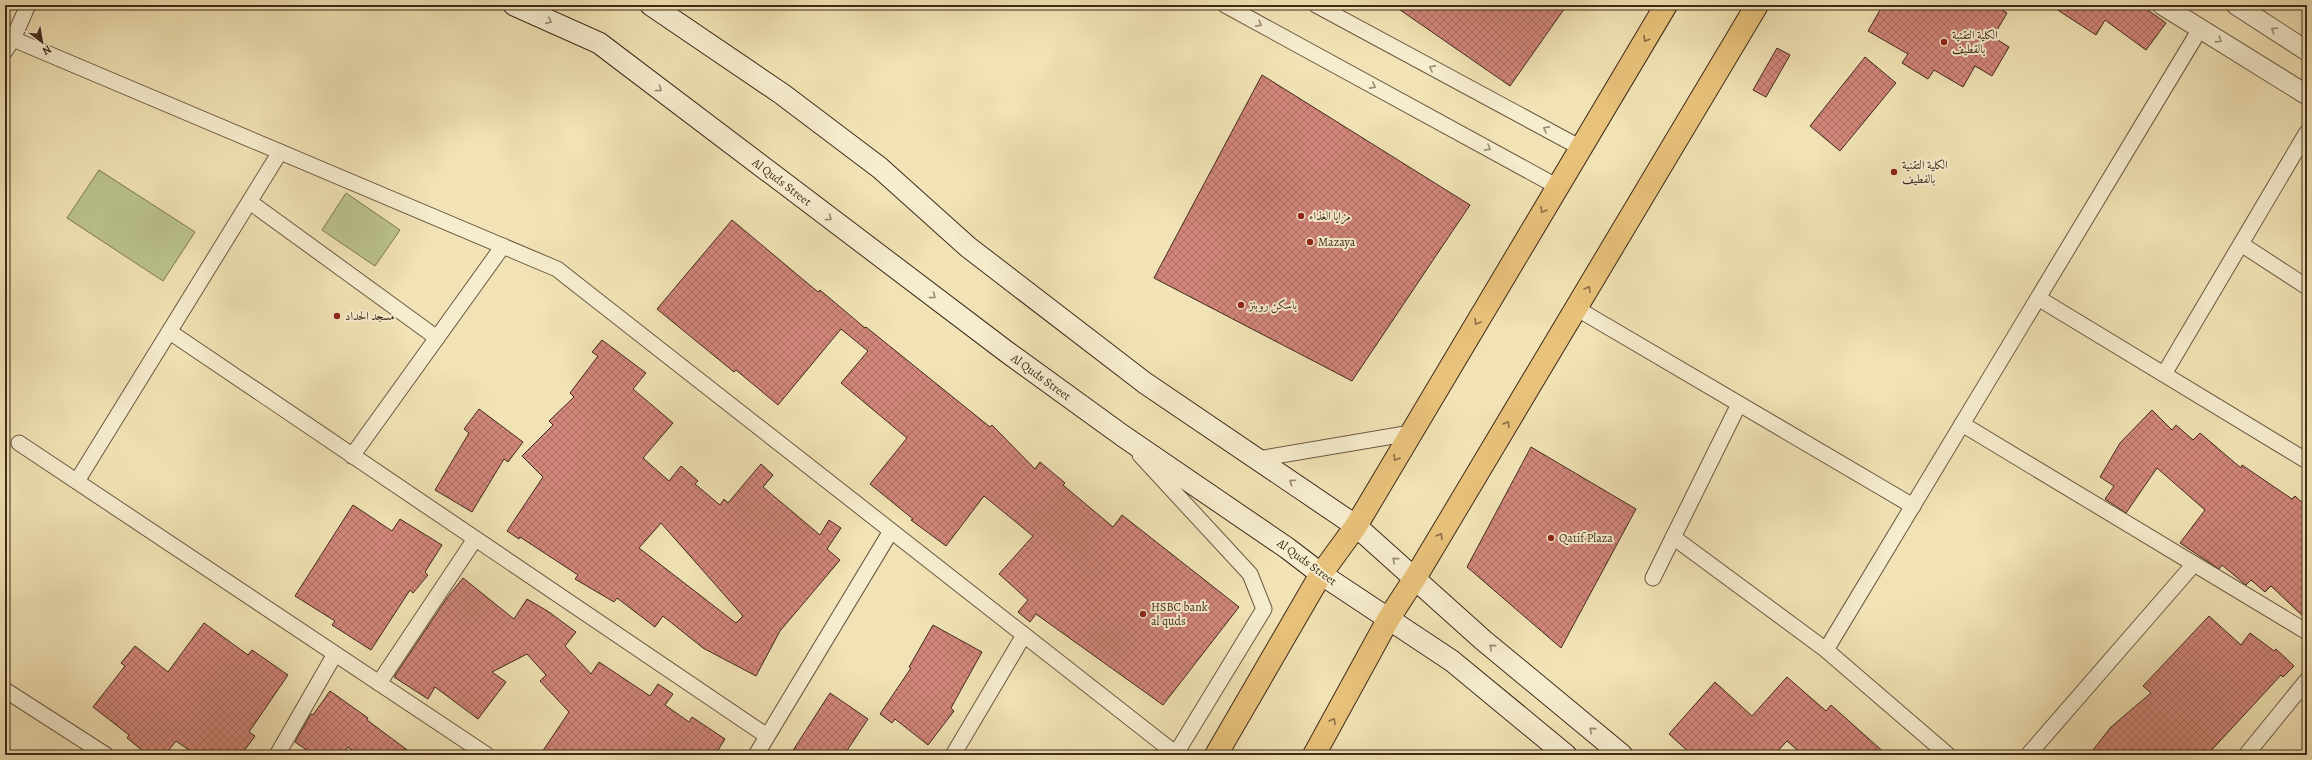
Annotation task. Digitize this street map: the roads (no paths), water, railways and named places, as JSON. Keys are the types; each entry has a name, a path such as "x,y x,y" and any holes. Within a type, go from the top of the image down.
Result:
{"main road":[{"name":"Al Quds Street","path":"514,5 599,43 834,222 1123,436 1287,548 1321,574 1452,661 1566,755"},
{"path":"651,5 782,94 868,158 968,247 1145,383 1356,526 1483,640 1622,755"},
{"path":"1216,755 1321,574 1356,526 1666,5"},
{"path":"1316,754 1389,618 1415,578 1756,5"}],"street":[{"path":"5,51 13,39 28,5"},
{"path":"1225,5 1558,187"},
{"path":"1316,5 1580,148"},
{"path":"2162,5 2307,95"},
{"path":"2236,5 2307,51"},
{"path":"1826,650 2200,29"},
{"path":"13,39 557,269 1176,754 1264,609 1250,574 1123,436"},
{"path":"2164,374 2307,132"},
{"path":"77,481 280,152"},
{"path":"250,202 437,338"},
{"path":"2241,244 2307,287"},
{"path":"352,456 503,246"},
{"path":"2038,298 2307,461"},
{"path":"1576,308 1913,506"},
{"path":"170,332 767,736"},
{"path":"1653,578 1739,404"},
{"path":"1962,424 2307,632"},
{"path":"1258,459 1411,433"},
{"path":"19,443 487,755"},
{"path":"756,755 891,531"},
{"path":"1673,537 1826,650 1948,755"},
{"path":"379,683 475,539"},
{"path":"2028,755 2194,564"},
{"path":"953,755 1024,635"},
{"path":"277,755 335,654"},
{"path":"2246,755 2307,680"},
{"path":"5,690 106,755"}],"place":[{"name":"الكلية التقنية بالقطيف","path":"1944,42"},
{"name":"الكلية التقنية بالفطيف","path":"1894,172"},
{"name":"مزايا الغذاء","path":"1301,216"},
{"name":"Mazaya","path":"1310,242"},
{"name":"باسكن روبنز","path":"1241,305"},
{"name":"مسجد الحداد","path":"337,316"},
{"name":"Qatif Plaza","path":"1551,538"},
{"name":"HSBC bank al quds","path":"1143,614"}]}
